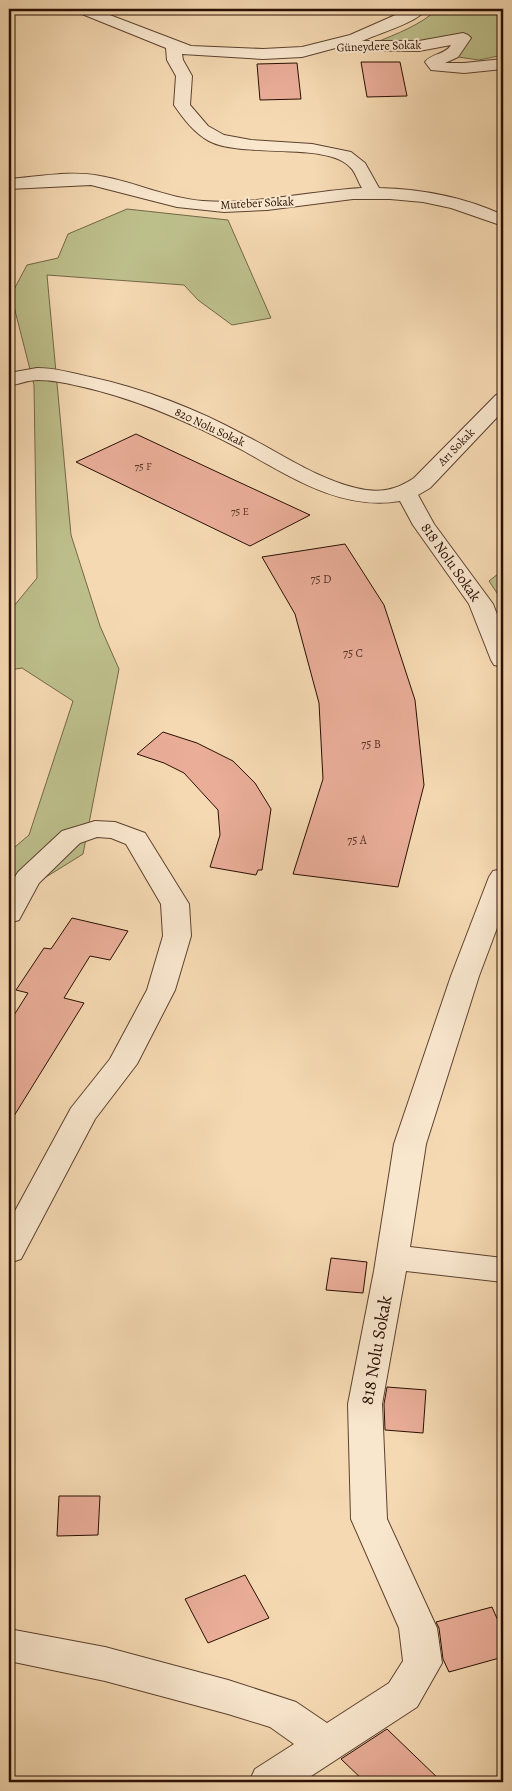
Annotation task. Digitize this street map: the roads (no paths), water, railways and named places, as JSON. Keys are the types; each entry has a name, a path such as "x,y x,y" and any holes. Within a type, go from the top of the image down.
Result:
{"street":[{"name":"Güneydere Sokak","path":"68,9 84,10 189,51 263,54 302,52 352,45 418,46 463,38 453,54 433,62 438,67 464,68 503,64"},
{"name":"Güneydere Sokak","path":"302,52 355,38 420,9"},
{"path":"174,46 175,60 184,76 182,106 201,128 218,139 249,146 324,150 338,153 355,162 373,193"},
{"name":"Muteber Sokak","path":"9,184 98,181 148,196 204,206 238,206 373,193 405,194 451,203 488,214 503,221"},
{"name":"820 Nolu Sokak","path":"9,380 30,373 44,373 123,392 172,409 236,438 307,476 350,494 388,495 406,493"},
{"name":"Arı Sokak","path":"406,493 422,483 503,399"},
{"name":"818 Nolu Sokak","path":"406,493 424,525 480,604 503,660"},
{"path":"9,914 11,906 28,878 71,837 95,829 115,830 136,839 175,904 177,936 161,990 122,1064 82,1115 9,1251"},
{"name":"818 Nolu Sokak","path":"269,1782 403,1695 423,1663 418,1628 369,1519 365,1404 392,1257 410,1144 465,976 503,876"},
{"path":"392,1257 503,1270"},
{"path":"9,1646 105,1664 228,1697 282,1714 326,1745"}]}
